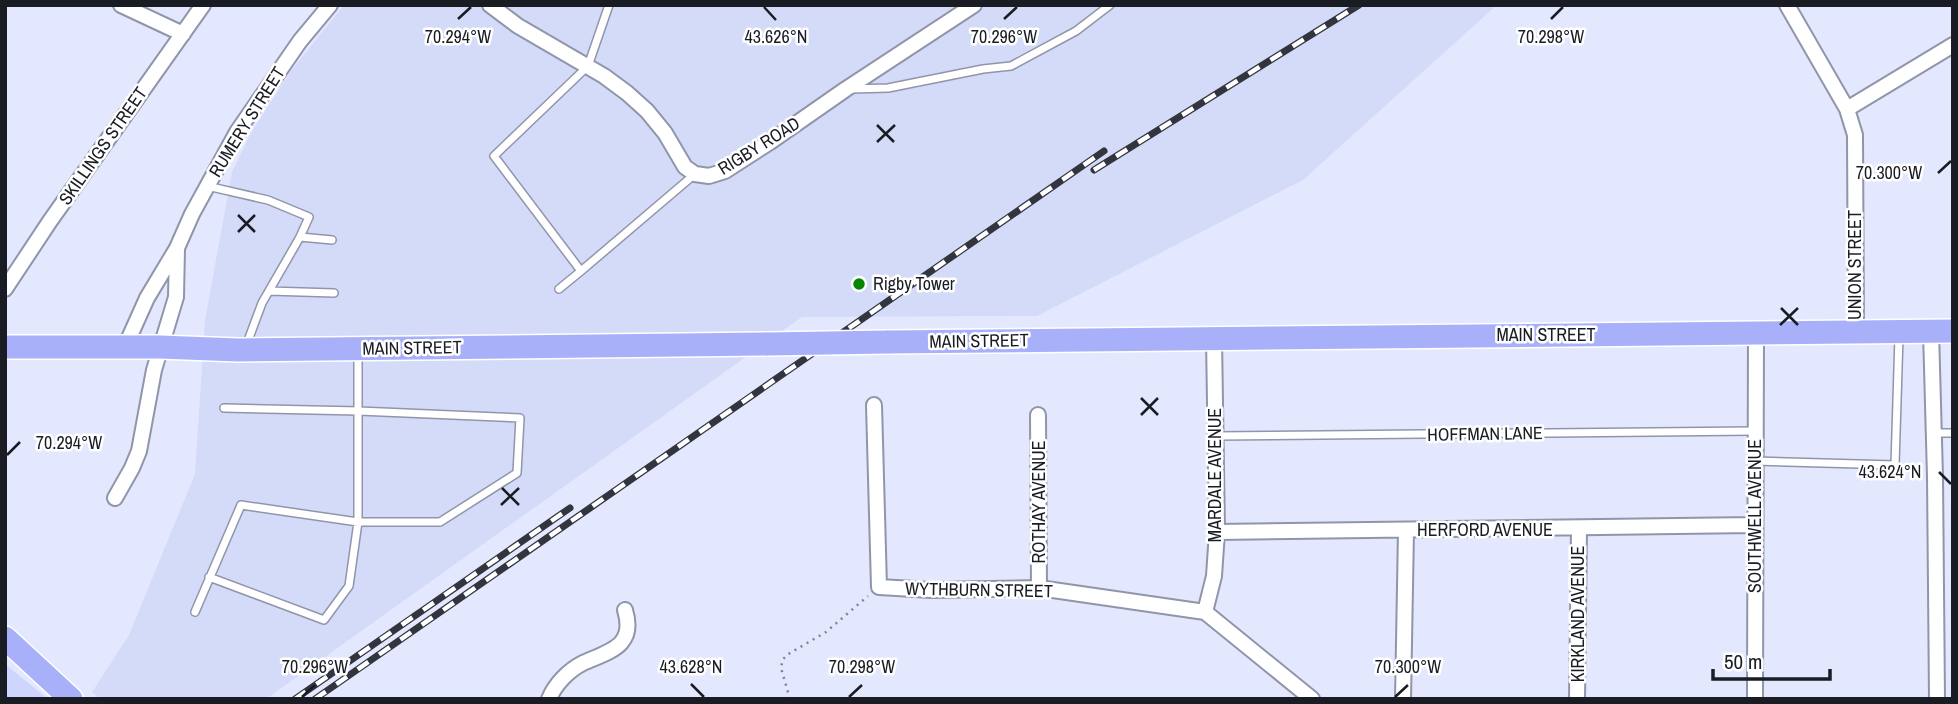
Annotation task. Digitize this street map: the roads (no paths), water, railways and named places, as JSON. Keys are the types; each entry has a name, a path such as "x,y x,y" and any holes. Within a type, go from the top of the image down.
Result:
{"main road":[{"name":"MAIN STREET","path":"5,347 245,350 1942,331"},
{"path":"5,638 71,699"}],"street":[{"path":"121,5 183,34"},
{"name":"SKILLINGS STREET","path":"6,285 204,5"},
{"name":"RUMERY STREET","path":"125,347 147,298 177,248 237,132 267,87 330,5"},
{"name":"RIGBY ROAD","path":"490,5 518,26 588,66 627,93 647,111 665,133 685,167 695,174 709,176 725,171 974,5"},
{"name":"UNION STREET","path":"1787,5 1847,108 1855,135 1856,332"},
{"path":"1847,108 1953,45"},
{"name":"RUMERY STREET","path":"116,498 139,451 160,347 176,297 177,248"},
{"path":"1937,699 1934,433 1942,331"},
{"name":"SOUTHWELL AVENUE","path":"1755,699 1756,333"},
{"name":"MARDALE AVENUE","path":"1205,611 1214,576 1217,532 1214,338"},
{"name":"WYTHBURN STREET","path":"874,405 879,587 931,590 1039,589 1205,611"},
{"name":"ROTHAY AVENUE","path":"1038,415 1039,589"},
{"name":"HERFORD AVENUE","path":"1217,532 1754,525"},
{"name":"KIRKLAND AVENUE","path":"1577,699 1579,529"},
{"path":"1403,699 1406,530"},
{"path":"549,699 554,687 580,664 613,650 625,638 629,624 625,610"},
{"path":"1205,611 1312,699"}],"lane":[{"path":"581,271 494,156 588,66 609,5"},
{"path":"846,89 888,88 1011,66 1076,31 1110,5"},
{"path":"559,289 695,174"},
{"path":"207,186 268,200 309,217 262,303 245,350"},
{"path":"300,237 332,240"},
{"path":"269,291 334,293"},
{"path":"1754,461 1895,465 1899,331"},
{"path":"209,577 324,620 349,586 358,522 358,349"},
{"path":"195,612 241,505 358,522 440,522 517,473 520,418 224,408"},
{"name":"HOFFMAN LANE","path":"1215,436 1755,431"},
{"path":"1934,433 1953,433"}],"railway":[{"path":"1094,170 1359,5"},
{"path":"315,699 1104,151"},
{"path":"295,699 570,508"}],"place":[{"name":"Rigby Tower","path":"859,284"}]}
